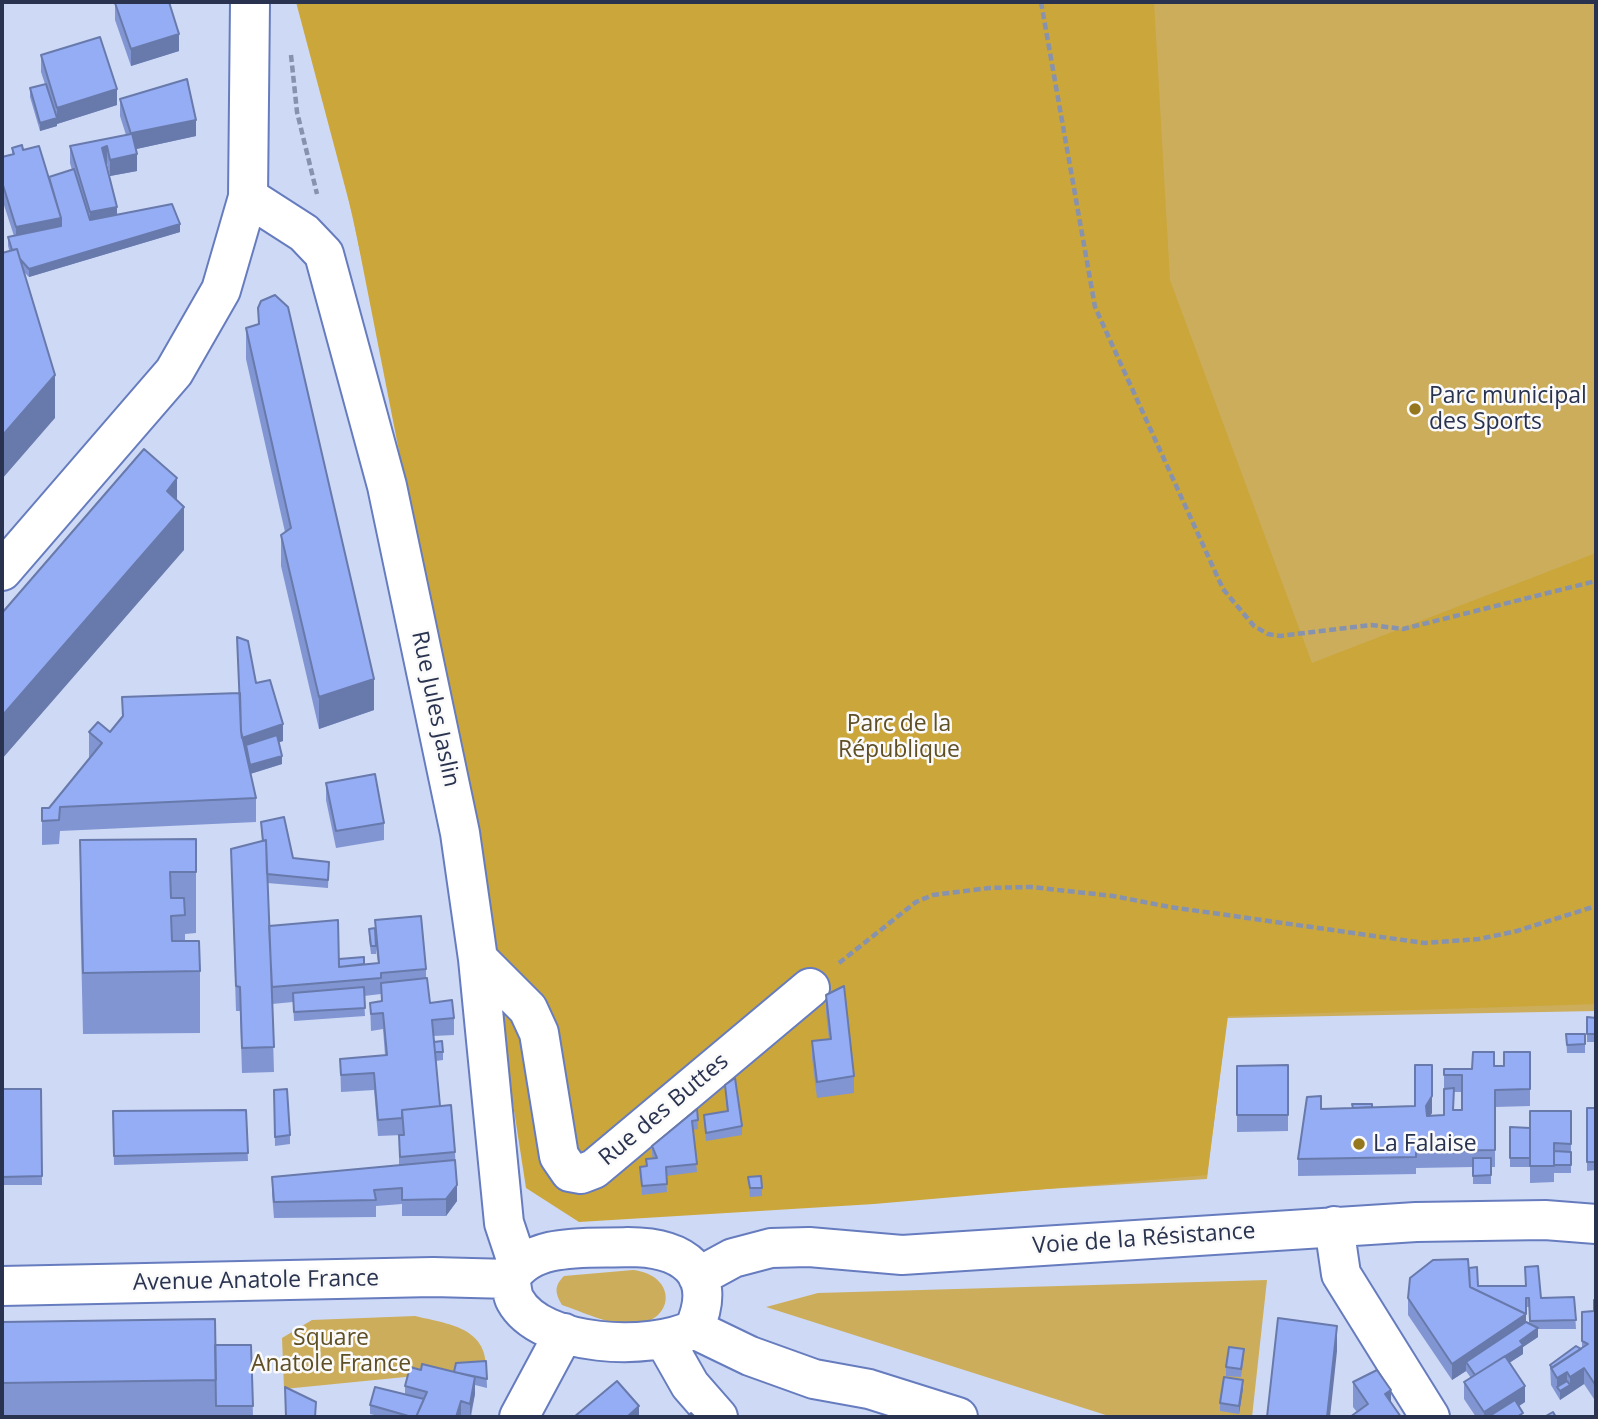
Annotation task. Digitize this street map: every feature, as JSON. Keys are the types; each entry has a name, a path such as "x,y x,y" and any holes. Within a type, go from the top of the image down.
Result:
{"street":[{"path":"2,572 174,372 221,290 248,197 250,2"},
{"path":"248,197 304,233 324,254"},
{"name":"Rue Jules Jaslin","path":"324,254 387,486 460,834 478,959 504,1223 514,1272 515,1300 531,1318 564,1333 618,1343 680,1335"},
{"name":"Rue des Buttes","path":"478,959 528,1009 539,1033 559,1156 570,1172 581,1174 594,1169 810,988"},
{"name":"Voie de la Résistance","path":"698,1277 733,1258 771,1248 809,1247 902,1255 1334,1227 1545,1220 1596,1224"},
{"path":"1334,1227 1341,1274 1430,1417"},
{"path":"514,1272 537,1255 567,1250 656,1247 685,1260 698,1277 702,1297 701,1314 680,1335"},
{"name":"Avenue Anatole France","path":"2,1286 419,1277 514,1272"},
{"path":"519,1417 564,1333"},
{"path":"680,1335 690,1385 718,1417"},
{"path":"680,1335 814,1378 869,1389 958,1417"}],"path":[{"path":"1041,2 1095,307 1186,512 1223,589 1238,610 1268,635 1280,636 1371,625 1403,629 1596,581"},
{"path":"291,50 297,112 316,191 324,254"},
{"path":"810,988 885,924 916,902 933,895 989,888 1031,887 1113,895 1170,907 1424,943 1479,939 1517,931 1596,906"}],"green space":[{"name":"Parc de la République","path":"296,2 1154,2 1170,280 1312,663 1596,553 1596,1004 1228,1016 1207,1175 874,1204 579,1222 526,1188 461,767 353,217"},
{"name":"Parc de la République","path":"305,2 1596,2 1596,1011 1227,1018 1207,1179 873,1200 455,682"},
{"path":"633,1270 658,1280 664,1289 666,1299 663,1308 657,1316 646,1322 624,1325 606,1321 562,1305 558,1297 557,1286 564,1276"},
{"path":"1267,1280 1252,1417 1112,1417 766,1307 818,1293"},
{"name":"Square Anatole France","path":"415,1316 452,1325 473,1336 485,1355 486,1369 284,1389 282,1338 312,1320"}],"building":[{"path":"169,2 179,34 131,49 115,3"},
{"path":"100,37 117,89 57,108 41,55"},
{"path":"187,79 196,120 132,133 137,154 110,160 107,146 102,148 117,207 90,212 70,146 131,134 120,99"},
{"path":"46,84 57,118 40,123 30,88"},
{"path":"22,145 23,150 39,146 61,218 16,227 2,182 2,157 14,154 12,148"},
{"path":"74,169 90,220 172,204 180,224 29,269 20,259 17,249 12,250 8,237 61,226 49,177"},
{"path":"17,249 55,375 2,436 2,253"},
{"path":"275,295 288,307 374,679 319,697 281,535 291,528 246,328 259,324 258,308 261,301"},
{"path":"144,449 177,478 167,491 184,507 2,716 2,613"},
{"path":"237,637 248,641 256,683 270,680 283,724 242,738 241,731"},
{"path":"240,693 241,731 256,798 60,807 59,820 42,821 42,808 49,808 102,743 89,732 98,722 110,732 123,716 122,697"},
{"path":"277,735 282,756 250,765 246,745"},
{"path":"375,774 384,823 336,831 326,783"},
{"path":"284,817 293,858 329,862 328,880 267,874 266,840 263,841 261,822"},
{"path":"196,839 196,872 170,872 171,898 184,898 185,915 171,916 172,941 199,941 200,971 83,973 80,840"},
{"path":"266,840 274,1047 242,1048 240,987 236,986 231,849"},
{"path":"421,916 426,969 381,973 381,978 272,987 269,926 338,920 339,967 379,963 375,920"},
{"path":"375,928 376,946 371,946 369,929"},
{"path":"364,957 364,964 339,967 339,959"},
{"path":"427,978 430,1003 452,1000 454,1018 432,1020 440,1106 402,1110 402,1118 378,1120 374,1073 341,1075 340,1059 387,1055 383,1013 371,1014 370,1003 382,1001 381,983"},
{"path":"844,986 854,1076 817,1082 812,1041 831,1039 826,995"},
{"path":"364,987 365,1008 294,1012 293,993"},
{"path":"1587,1017 1596,1018 1596,1034 1587,1034"},
{"path":"1566,1034 1585,1034 1585,1044 1567,1045"},
{"path":"442,1041 443,1052 435,1052 434,1042"},
{"path":"1473,1052 1494,1052 1494,1066 1504,1066 1504,1052 1530,1052 1530,1089 1495,1090 1495,1150 1416,1151 1416,1157 1298,1159 1307,1097 1321,1096 1321,1109 1415,1106 1415,1065 1432,1065 1432,1096 1426,1106 1427,1116 1444,1115 1444,1089 1454,1088 1453,1110 1462,1110 1462,1075 1444,1075 1444,1069 1472,1069"},
{"path":"1288,1065 1288,1115 1237,1115 1237,1066"},
{"path":"735,1078 742,1126 706,1133 704,1115 728,1111 725,1085"},
{"path":"2,1089 41,1089 42,1176 2,1177"},
{"path":"287,1089 290,1135 275,1137 274,1090"},
{"path":"1352,1104 1372,1104 1372,1107 1353,1108"},
{"path":"451,1105 455,1152 400,1157 399,1135 404,1135 402,1110"},
{"path":"1587,1108 1596,1108 1596,1162 1587,1162"},
{"path":"697,1109 698,1120 692,1121 697,1164 666,1167 667,1184 642,1186 640,1167 647,1166 646,1159 657,1158 652,1146"},
{"path":"246,1110 248,1153 114,1156 113,1111"},
{"path":"1530,1111 1571,1111 1571,1144 1554,1143 1554,1166 1530,1166"},
{"path":"1510,1127 1530,1128 1530,1158 1510,1158"},
{"path":"1554,1151 1571,1152 1571,1165 1554,1165"},
{"path":"1473,1158 1491,1158 1491,1175 1473,1176"},
{"path":"455,1160 457,1185 446,1199 402,1200 402,1188 374,1190 376,1200 274,1202 272,1177"},
{"path":"761,1176 762,1188 750,1188 748,1177"},
{"path":"1468,1259 1470,1287 1526,1314 1452,1364 1408,1298 1410,1278 1433,1260"},
{"path":"1538,1266 1541,1298 1574,1297 1576,1320 1530,1321 1529,1298 1526,1298 1526,1314 1470,1287 1469,1268 1477,1267 1478,1286 1526,1286 1525,1267"},
{"path":"1594,1300 1596,1386 1584,1368 1570,1377 1567,1372 1557,1378 1551,1368 1588,1344 1582,1341 1582,1312 1594,1311"},
{"path":"1278,1318 1337,1326 1327,1417 1267,1417"},
{"path":"215,1319 216,1380 2,1383 2,1322"},
{"path":"1526,1322 1538,1328 1520,1341 1523,1345 1475,1375 1466,1362"},
{"path":"215,1345 251,1345 253,1406 216,1406"},
{"path":"1576,1346 1581,1349 1552,1368 1550,1365"},
{"path":"1229,1347 1244,1349 1241,1369 1226,1367"},
{"path":"1505,1356 1525,1386 1484,1412 1464,1382"},
{"path":"486,1361 487,1379 454,1372 456,1363"},
{"path":"422,1364 475,1377 470,1404 461,1401 456,1417 416,1417 427,1392 405,1386 410,1367 421,1370"},
{"path":"1377,1370 1391,1390 1385,1394 1401,1417 1350,1417 1368,1404 1353,1382"},
{"path":"1224,1377 1243,1380 1239,1406 1220,1403"},
{"path":"617,1381 639,1406 627,1417 574,1417"},
{"path":"1567,1381 1570,1385 1560,1391 1557,1387"},
{"path":"285,1387 316,1402 315,1417 286,1417"},
{"path":"375,1387 424,1399 416,1417 370,1405"},
{"path":"1515,1400 1523,1413 1517,1417 1488,1417"}],"place":[{"name":"Parc municipal des Sports","path":"1415,409"},
{"name":"La Falaise","path":"1359,1144"}]}
